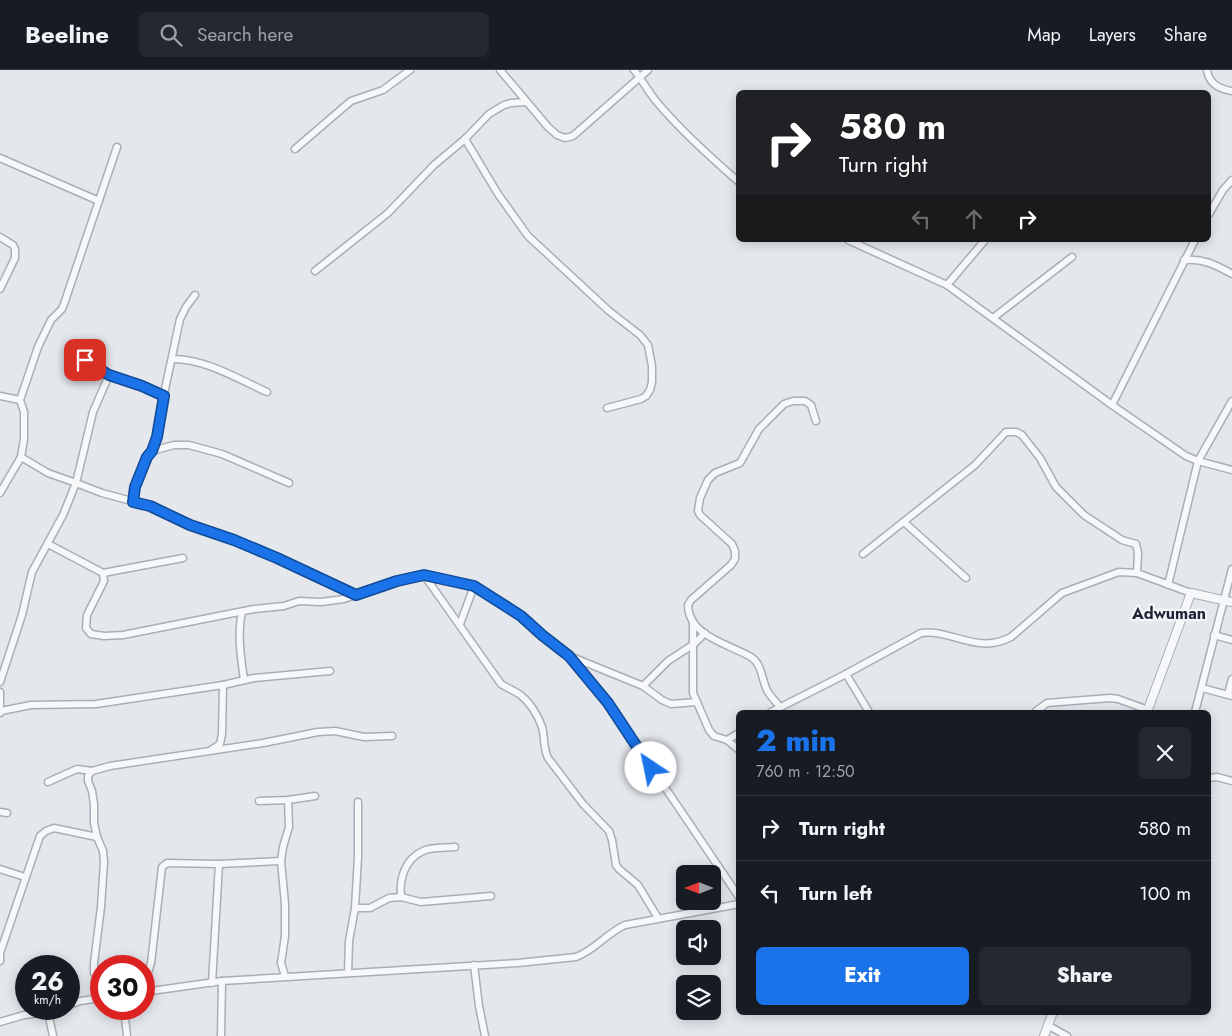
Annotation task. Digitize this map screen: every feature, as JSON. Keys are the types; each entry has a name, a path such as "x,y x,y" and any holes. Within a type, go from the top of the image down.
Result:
{"street":[{"path":"295,149 351,101 383,90 410,70"},
{"path":"500,70 548,127 565,138 573,136 648,70"},
{"path":"634,70 674,121 736,179"},
{"path":"1207,70 1210,82 1218,87 1232,91"},
{"path":"315,271 388,213 434,165 465,139 490,114 511,102 527,102"},
{"path":"465,139 498,194 528,236 609,311 640,335 648,345 652,366 650,390 646,396 608,408"},
{"path":"1,489 21,457 24,439 24,412 20,400 38,347 52,320 62,309 117,147"},
{"path":"0,158 99,201"},
{"path":"1211,211 1223,190 1232,180"},
{"path":"0,237 10,241 16,252 0,289"},
{"path":"852,242 947,285 1112,405 1186,456 1232,470"},
{"path":"947,285 983,242"},
{"path":"1112,405 1194,242"},
{"path":"993,318 1072,256"},
{"path":"1184,260 1211,262 1232,274"},
{"path":"133,502 135,487 157,437 180,320 186,307 195,295"},
{"path":"73,353 109,375 164,396"},
{"path":"172,358 186,359 208,366 267,392"},
{"path":"0,682 22,615 32,572 64,514 76,483 93,412 109,375"},
{"path":"0,396 20,400"},
{"path":"736,748 727,740 714,736 709,730 696,702 692,685 693,623 688,612 688,605 735,559 735,551 732,544 700,515 698,510 700,498 708,480 714,473 740,463 759,430 784,404 805,400 811,405 816,422"},
{"path":"1168,585 1198,461 1232,401"},
{"path":"863,554 975,465 1006,432 1016,432 1022,435 1040,458 1056,487 1084,515 1122,540 1136,544 1138,553 1137,573"},
{"path":"152,451 174,445 189,445 222,454 289,483"},
{"path":"21,457 48,473 102,493 150,506 190,525 234,540 292,564 356,595"},
{"path":"904,522 966,578"},
{"path":"48,544 103,573 183,558"},
{"path":"1196,710 1214,636 1228,601 1232,569"},
{"path":"775,710 921,633 930,632 970,642 990,644 1005,640 1011,637 1062,593 1119,572 1137,573 1191,593 1228,601"},
{"path":"103,573 104,581 87,615 86,628 91,634 104,636 123,635 242,612 284,606 299,601 321,602 344,599 397,581 424,575 474,586 521,616 569,656 608,703 736,893"},
{"path":"424,575 502,684 520,695 529,704 539,719 544,752 583,804 609,831 616,865 638,885 658,918"},
{"path":"460,624 474,586"},
{"path":"1148,710 1191,593"},
{"path":"242,612 239,629 244,680"},
{"path":"693,623 705,633 752,658 761,671 768,693 780,707"},
{"path":"643,686 668,661 694,644 705,633"},
{"path":"1214,636 1232,640"},
{"path":"569,656 643,686 662,700 671,704 696,702"},
{"path":"0,692 0,712 31,705 96,704 223,685 244,680 330,671"},
{"path":"846,674 868,710"},
{"path":"1202,688 1230,695 1232,678"},
{"path":"210,751 220,744 222,734 223,685"},
{"path":"1037,710 1047,704 1110,698 1118,699 1146,710"},
{"path":"48,782 77,769 92,771 110,766 318,732 364,736 392,736"},
{"path":"727,740 736,735"},
{"path":"92,771 88,776 88,781 92,791 94,823 103,851 104,862 96,955"},
{"path":"1211,778 1217,777 1232,781"},
{"path":"259,801 288,800 315,796"},
{"path":"285,976 281,963 285,936 285,904 281,861 289,826 288,800"},
{"path":"348,973 349,941 355,908 358,858 358,802"},
{"path":"0,961 0,952 40,836 54,828 97,837"},
{"path":"401,897 402,876 409,861 424,850 455,847"},
{"path":"152,955 162,867 167,863 219,864 281,861"},
{"path":"212,983 219,864"},
{"path":"0,869 25,877"},
{"path":"355,908 370,908 389,898 401,897 421,902 491,896"},
{"path":"155,991 222,981 576,957 585,954 615,930 625,925 736,905"},
{"path":"474,965 485,1036"},
{"path":"221,1036 222,981"},
{"path":"1044,1036 1052,1015"},
{"path":"0,1022 15,1018"},
{"path":"50,1020 53,1036"},
{"path":"125,1020 127,1036"},
{"path":"1049,1026 1067,1036"}],"district":[{"name":"Adwuman","path":"1169,613"}],"route":[{"path":"85,360 109,375 164,396 157,437 135,487 133,502 150,506 190,525 234,540 292,564 356,595 397,581 424,575 474,586 521,616 569,656 608,703 651,768"}]}
